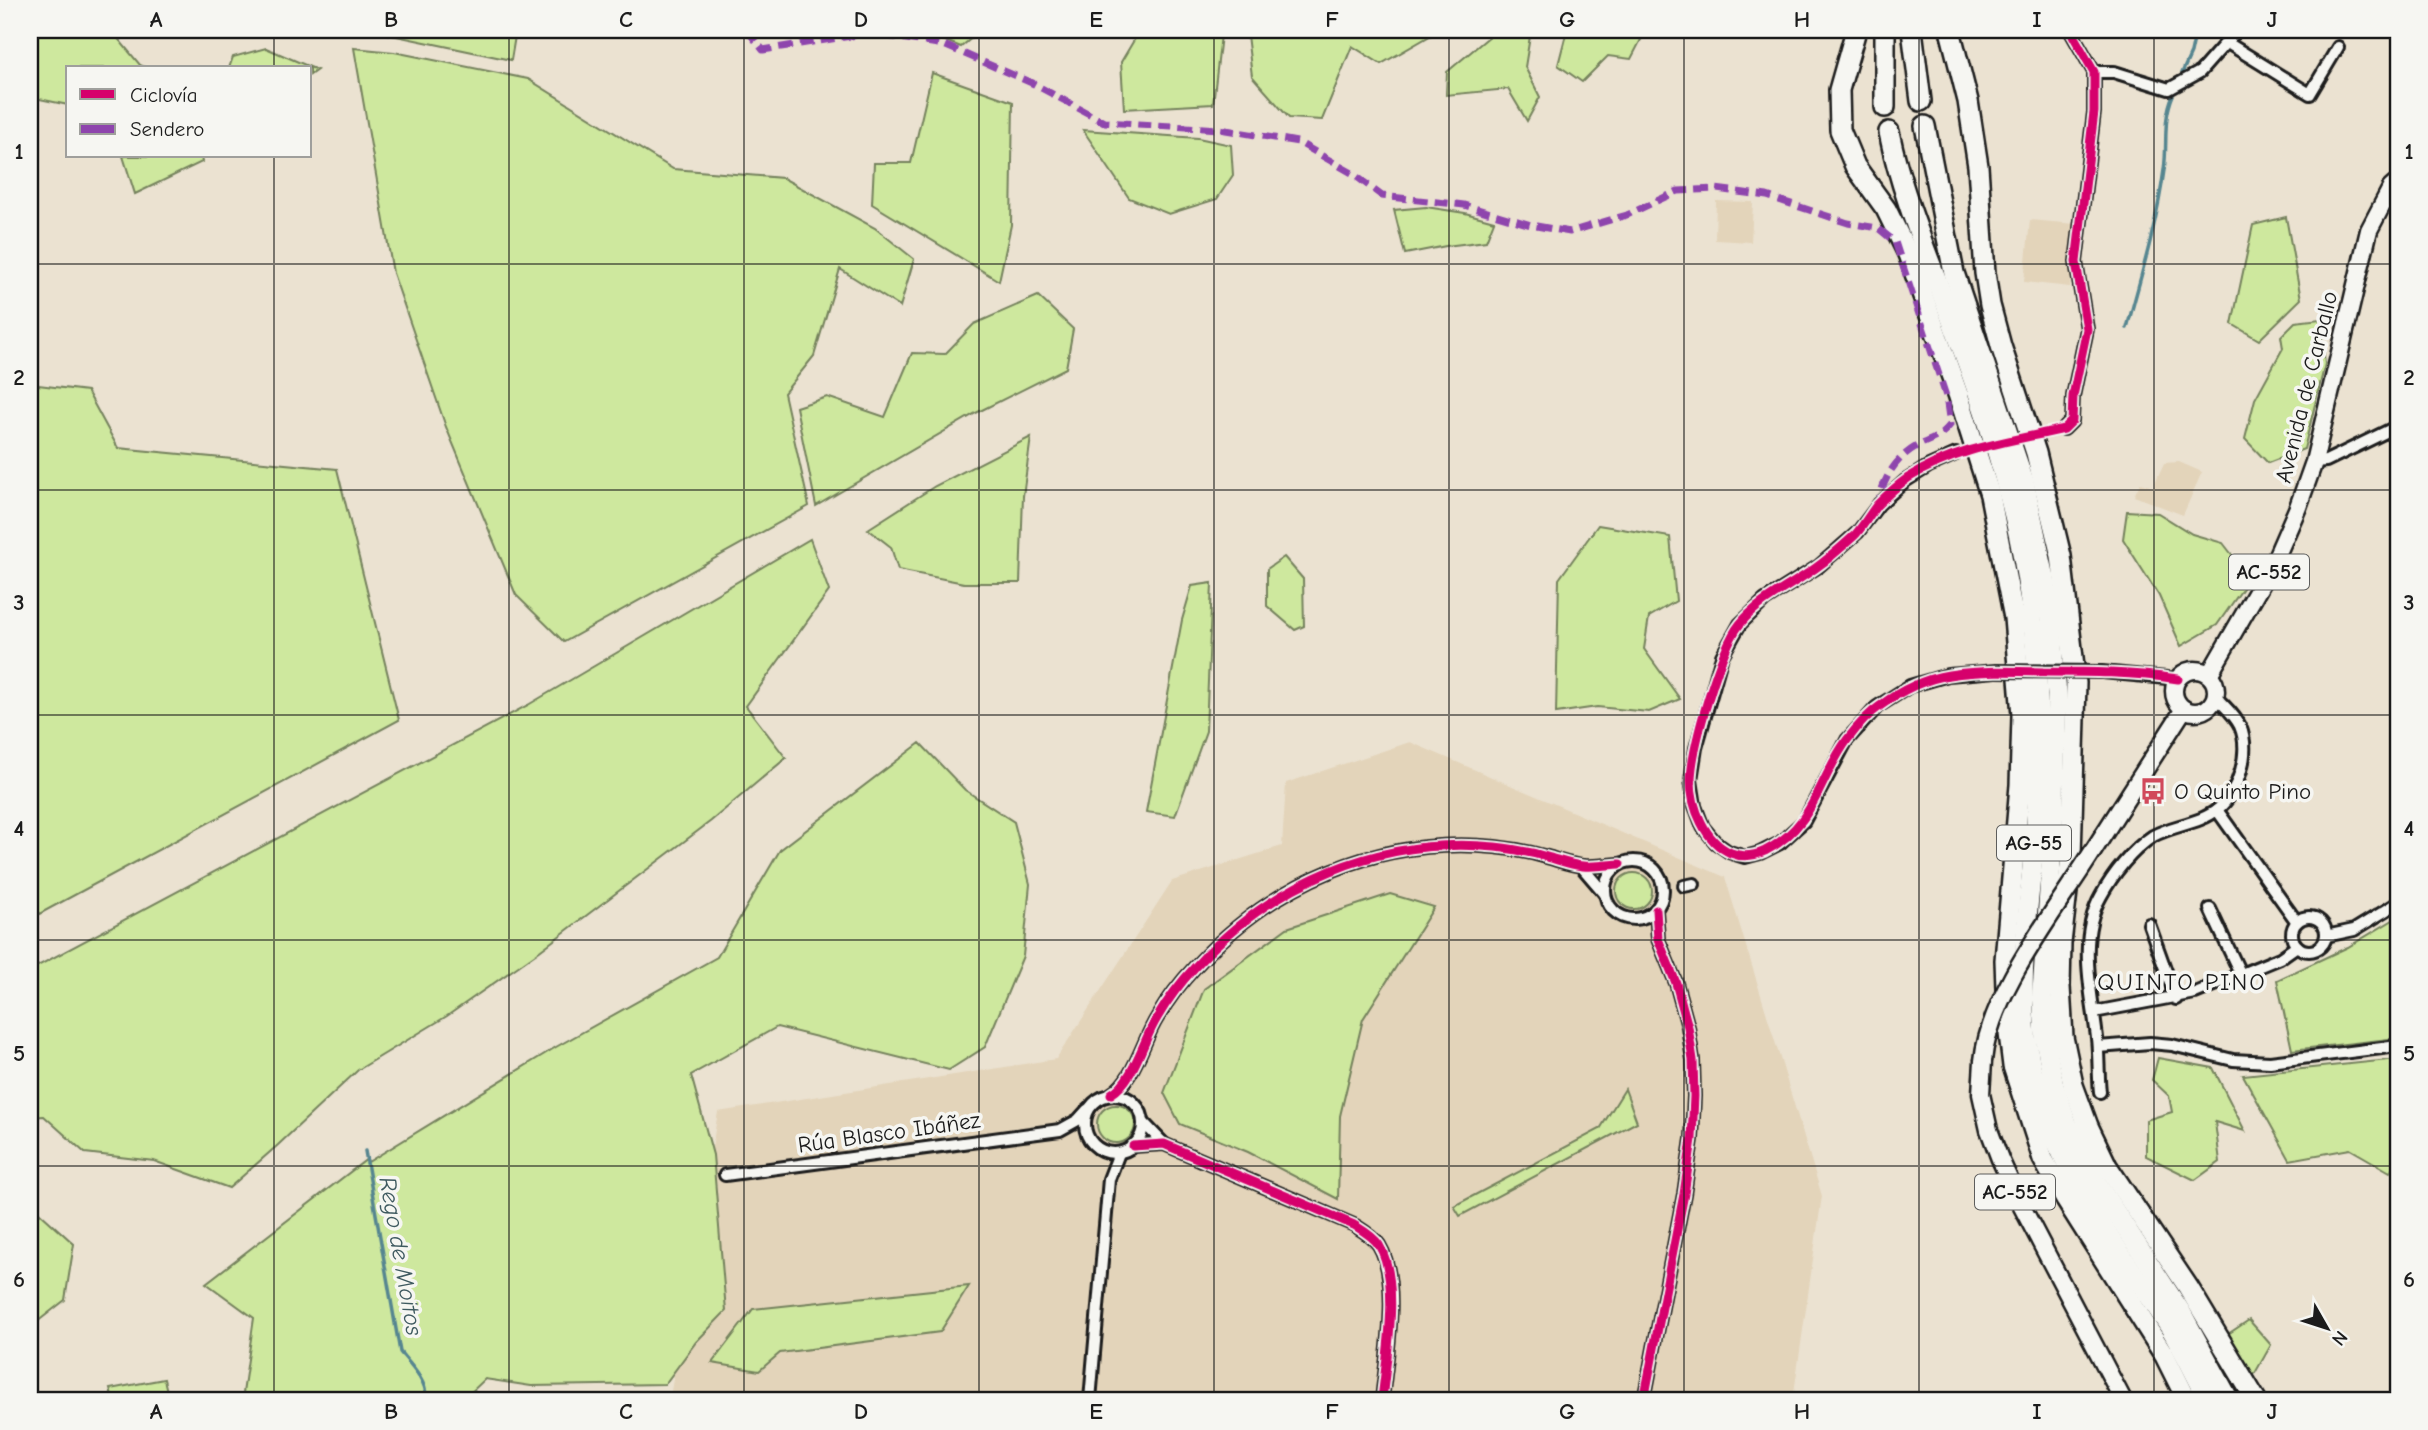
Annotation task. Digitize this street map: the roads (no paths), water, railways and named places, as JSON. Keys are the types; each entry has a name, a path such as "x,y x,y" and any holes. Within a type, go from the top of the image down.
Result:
{"highway":[{"path":"1856,30 1839,90 1840,130 1856,166 1886,209 1908,254 1958,394 1990,495 2014,618 2022,715 2020,785 2005,960 2007,1017 2013,1066 2043,1159 2071,1209 2165,1356 2187,1400"},
{"path":"1885,30 1885,107"},
{"path":"1912,30 1921,101"},
{"path":"1950,30 1968,101 1978,166 1985,273 1990,305 2036,453 2061,556 2076,683 2071,857 2061,943 2060,988 2063,1038 2073,1085 2107,1166 2188,1287 2256,1400"},
{"name":"AG-55","path":"1925,126 1954,272 2024,481 2048,600 2057,695 2053,835 2042,992 2045,1039 2054,1086 2071,1133 2095,1181 2181,1312 2229,1400"},
{"name":"AG-55","path":"1889,132 1908,205 1979,400 2007,487 2026,575 2034,636 2040,726 2022,978 2032,1069 2046,1122 2065,1164 2087,1205 2173,1333 2209,1400"}],"main road":[{"name":"Avenida de Carballo","path":"2209,675 2274,562 2298,507 2314,462 2369,230 2398,181"},
{"path":"2196,670 2209,675 2216,685 2216,697 2210,707 2200,712 2184,709 2175,699 2178,679 2189,671 2196,670"},
{"name":"AC-552","path":"2123,1400 2032,1227 2000,1159 1989,1130 1982,1094 1984,1045 1994,1015 2015,972 2184,709"}],"street":[{"path":"2064,429 2072,421 2073,396 2087,329 2076,262 2094,112 2094,72 2070,30"},
{"path":"2094,72 2114,72 2169,89 2200,72 2236,30"},
{"path":"2226,42 2310,94 2338,47"},
{"path":"2314,462 2326,461 2398,426"},
{"path":"1955,454 1905,481 1879,504 1858,532 1819,566 1765,600 1740,624 1722,656 1696,748 1691,780 1695,806 1703,827 1716,843 1729,852 1745,857 1780,843 1804,821 1847,740 1877,707 1910,686 1948,675 1996,671 2102,672 2178,679"},
{"path":"2100,1092 2088,950 2089,923 2100,897 2138,847 2156,835 2217,810 2237,781 2245,755 2243,736 2239,724 2216,697"},
{"path":"2217,810 2297,922"},
{"path":"1109,1179 1097,1148 1084,1129 1087,1110 1098,1099 1118,1090 1130,1075 1156,1018 1194,968 1221,940 1256,911 1317,875 1352,863 1393,853 1459,845 1527,852 1581,866 1643,862 1660,876 1663,890 1661,902 1656,910 1642,918 1622,917 1614,912 1605,894 1581,866"},
{"path":"1605,894 1608,877 1620,864"},
{"path":"2326,936 2354,930 2398,903"},
{"path":"2210,909 2241,975"},
{"path":"1656,910 1658,939"},
{"path":"2306,917 2316,918 2323,925 2326,936 2316,949 2305,950 2297,946 2293,933 2297,922 2306,917"},
{"path":"1642,918 1658,939 1688,1027 1693,1060 1694,1096 1692,1139 1684,1194 1644,1400"},
{"path":"2149,924 2176,999"},
{"path":"2094,1012 2176,999 2280,958 2297,946"},
{"path":"2098,1046 2150,1043 2172,1045 2233,1060 2270,1062 2398,1046"},
{"path":"1130,1075 1134,1102 1143,1122 1141,1134 1133,1146"},
{"path":"1111,1094 1124,1096 1134,1102"},
{"name":"Rúa Blasco Ibáñez","path":"725,1175 1059,1130 1078,1120 1087,1110"},
{"path":"1143,1122 1164,1144 1353,1225 1378,1244 1388,1268 1391,1301 1382,1400"},
{"path":"1059,1130 1080,1136 1097,1148 1119,1153 1133,1146 1164,1144"},
{"path":"1090,1400 1109,1179 1119,1153"}],"waterway":[{"path":"2182,73 2191,53 2196,30"},
{"path":"2127,328 2161,190 2168,114 2173,95"},
{"name":"Rego de Moitos","path":"365,1151 400,1352 422,1380 426,1400"}],"tunnel":[{"path":"2006,442 2064,429"}],"place":[{"name":"O Quinto Pino","path":"2153,791"}],"district":[{"name":"QUINTO PINO","path":"2182,982"}]}
